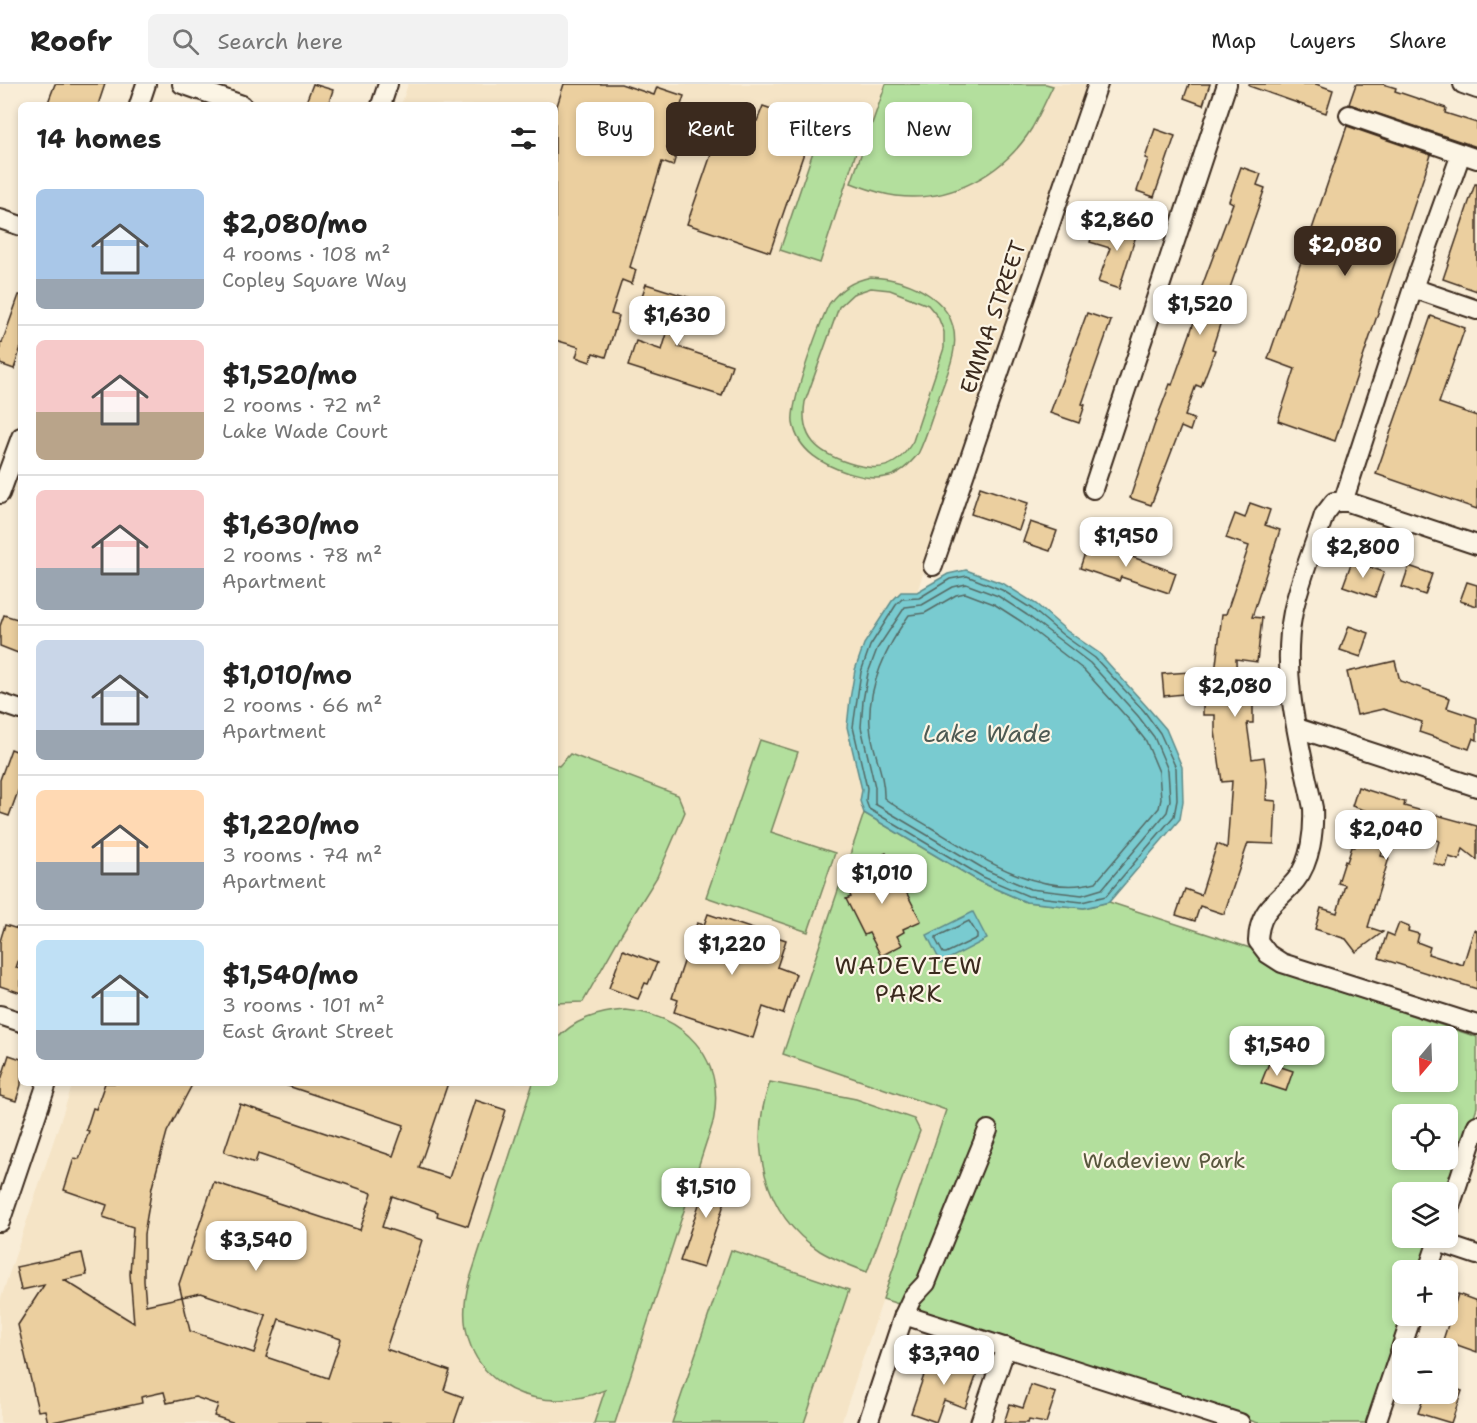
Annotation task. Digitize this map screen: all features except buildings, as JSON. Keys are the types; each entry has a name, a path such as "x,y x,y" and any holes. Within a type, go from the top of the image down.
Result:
{"street":[{"path":"141,102 146,84"},
{"path":"182,84 233,102"},
{"path":"382,102 388,84"},
{"name":"EMMA STREET","path":"933,566 1098,84"},
{"path":"1093,489 1227,84"},
{"path":"1462,84 1477,89"},
{"path":"1349,115 1469,156 1413,288 1339,502 1324,515 1293,611 1289,643 1289,678 1314,824 1310,846 1297,879 1263,915 1258,926 1258,941 1268,954 1282,963 1477,1025"},
{"path":"0,219 18,225"},
{"path":"1413,288 1477,310"},
{"path":"0,494 18,445"},
{"path":"1339,502 1348,502 1477,545"},
{"path":"0,703 18,709"},
{"path":"1297,728 1477,787"},
{"path":"0,1015 18,1021"},
{"path":"0,1222 46,1086"},
{"path":"1458,1183 1477,1125"},
{"path":"868,1423 904,1315 912,1298 926,1283 988,1130"},
{"path":"1458,1248 1477,1256"},
{"path":"904,1315 1240,1423"},
{"path":"1376,1423 1410,1326"},
{"path":"980,1423 1006,1347"}],"shaded area":[{"path":"408,84 1087,84 917,592 901,592 855,670 847,727 862,790 860,801 864,813 783,1053 947,1110 841,1423 0,1423 0,1301 72,1086 558,1086 558,102 402,102"}],"green space":[{"path":"886,84 1046,84 1053,86 1032,128 1007,159 974,182 936,195 896,196 851,183 861,156 873,156 873,121"},
{"path":"812,156 855,156 820,263 780,250"},
{"path":"871,277 886,279 917,288 941,306 950,318 954,332 952,361 918,454 899,472 880,478 848,473 813,456 800,442 793,423 800,382 829,304 847,286","holes":["871,288 890,290 928,305 938,317 944,332 944,348 913,441 907,450 900,458 886,466 859,466 828,454 813,442 805,425 805,402 839,307 853,294"]},
{"path":"760,740 798,752 771,832 835,853 808,932 706,897"},
{"path":"570,754 678,795 685,812 657,877 583,1002 558,1003 559,766"},
{"name":"Wadeview Park","path":"864,813 980,882 1026,902 1084,908 1109,902 1253,949 1262,962 1278,971 1444,1026 1392,1026 1392,1092 1458,1092 1458,1031 1477,1037 1477,1107 1458,1165 1458,1104 1392,1104 1392,1170 1456,1170 1452,1182 1392,1182 1392,1248 1430,1248 1425,1260 1392,1260 1392,1326 1404,1326 1400,1338 1392,1338 1392,1361 1371,1423 1258,1423 883,1299 946,1110 783,1054"},
{"path":"626,1010 647,1014 666,1020 682,1030 696,1043 706,1058 713,1076 715,1095 712,1126 615,1423 594,1423 605,1390 575,1398 547,1399 520,1394 498,1381 480,1364 469,1341 465,1313 469,1282 532,1086 558,1086 558,1038 578,1022 606,1013"},
{"path":"770,1082 856,1099 914,1119 920,1131 867,1272 820,1251 801,1236 785,1218 773,1198 765,1176 761,1153 763,1106"},
{"path":"731,1250 849,1290 804,1423 672,1423"}],"water":[{"name":"Lake Wade","path":"966,570 1004,584 1036,604 1067,631 1099,653 1166,729 1182,767 1183,801 1180,819 1109,902 1084,908 1026,902 980,882 864,813 860,801 862,790 847,727 855,670 864,644 892,601 901,592 917,592 948,574"},
{"path":"973,912 987,939 941,963 927,935"}],"district":[{"name":"WADEVIEW PARK","path":"909,980"}]}
